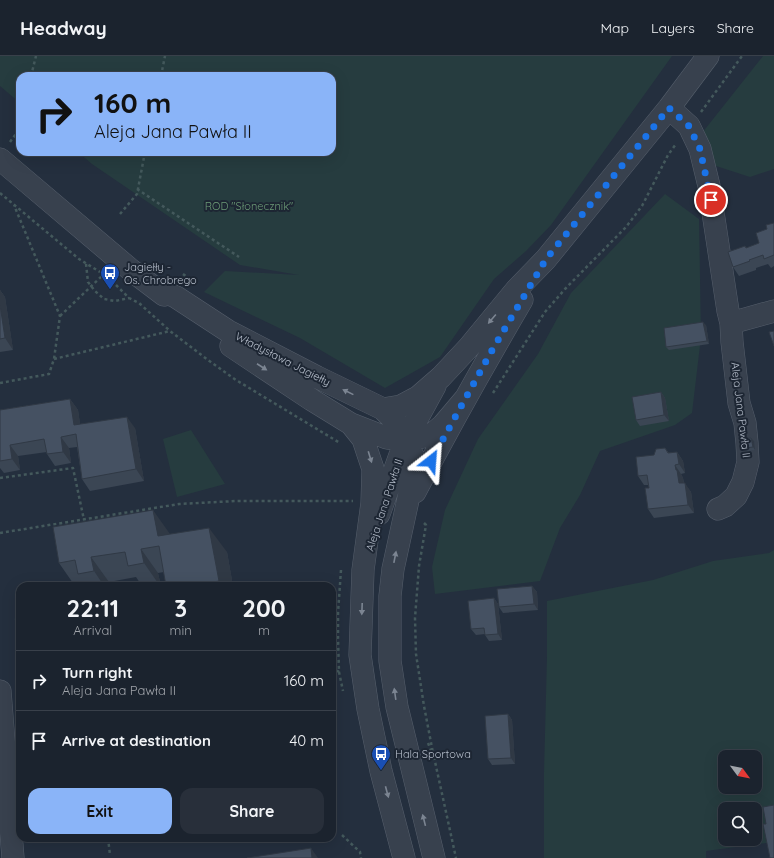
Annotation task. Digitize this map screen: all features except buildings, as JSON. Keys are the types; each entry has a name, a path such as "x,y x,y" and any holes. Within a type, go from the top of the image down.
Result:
{"street":[{"name":"Aleja Jana Pawła II","path":"383,409 401,406 418,397 441,377 516,290 546,259 669,108 708,56"},
{"name":"Aleja Jana Pawła II","path":"669,108 689,126 700,149 709,186 731,323 739,403 745,423 748,462 743,482 736,496 725,506 718,509"},
{"name":"Władysława Jagiełły","path":"0,159 131,270 220,340 351,424 387,438 405,441 431,435 443,425 465,398"},
{"name":"Aleja Jana Pawła II","path":"434,858 397,707 390,661 390,596 393,569 438,448 491,352 546,259"},
{"name":"Władysława Jagiełły","path":"152,286 176,297 228,331 383,409 399,425 405,441"},
{"path":"731,323 774,311"},
{"name":"Aleja Jana Pawła II","path":"363,570 382,505 405,441 441,377"},
{"name":"Aleja Jana Pawła II","path":"351,424 363,439 373,468 372,503 363,570 360,655 367,701 381,771 404,858"},
{"name":"Aleja Jana Pawła II","path":"405,441 414,458 413,517"},
{"path":"0,691 13,858"}],"path":[{"path":"32,72 36,56"},
{"path":"162,72 165,56"},
{"path":"491,398 545,312 565,289 626,227 642,206 668,155 742,56"},
{"path":"120,214 136,194 144,156"},
{"path":"138,189 239,257"},
{"path":"0,193 79,259 104,274 60,316"},
{"path":"0,383 49,374 54,358 60,316 14,205"},
{"path":"86,263 88,282 91,287 104,299 115,301 129,298"},
{"path":"114,284 129,298 139,303 170,331 236,380 343,445"},
{"path":"54,358 170,331"},
{"path":"0,478 73,468 84,520"},
{"path":"0,533 179,504 236,501 355,501 355,495"},
{"path":"413,517 426,524 419,566 415,618 416,654 434,758 456,858"},
{"path":"426,739 434,758"},
{"path":"342,835 360,852 361,858"},
{"path":"108,842 110,854"}],"green space":[{"name":"ROD \"Słonecznik\"","path":"0,56 672,56 551,225 526,251 494,279 440,357 385,388 300,338 204,292 225,271 299,275 240,265 92,164 83,156 336,156 336,72 16,72 16,100 0,86"},
{"path":"763,56 774,56 774,169 750,177 716,166 702,133"},
{"path":"665,194 699,219 701,337 692,413 675,425 600,451 580,495 560,528 540,581 435,594 432,567 445,510 478,439 538,354 571,293"},
{"path":"191,430 225,484 177,497 163,439"},
{"path":"774,550 774,842 762,844 762,802 718,802 718,846 744,846 706,851 706,858 544,858 547,601 653,580 713,561 769,553"}],"place":[{"name":"Jagiełły - Os. Chrobrego","path":"110,290"},
{"name":"Hala Sportowa","path":"381,771"}],"route":[{"path":"431,461 491,352 546,259 669,108 689,126 700,149 711,200"}]}
